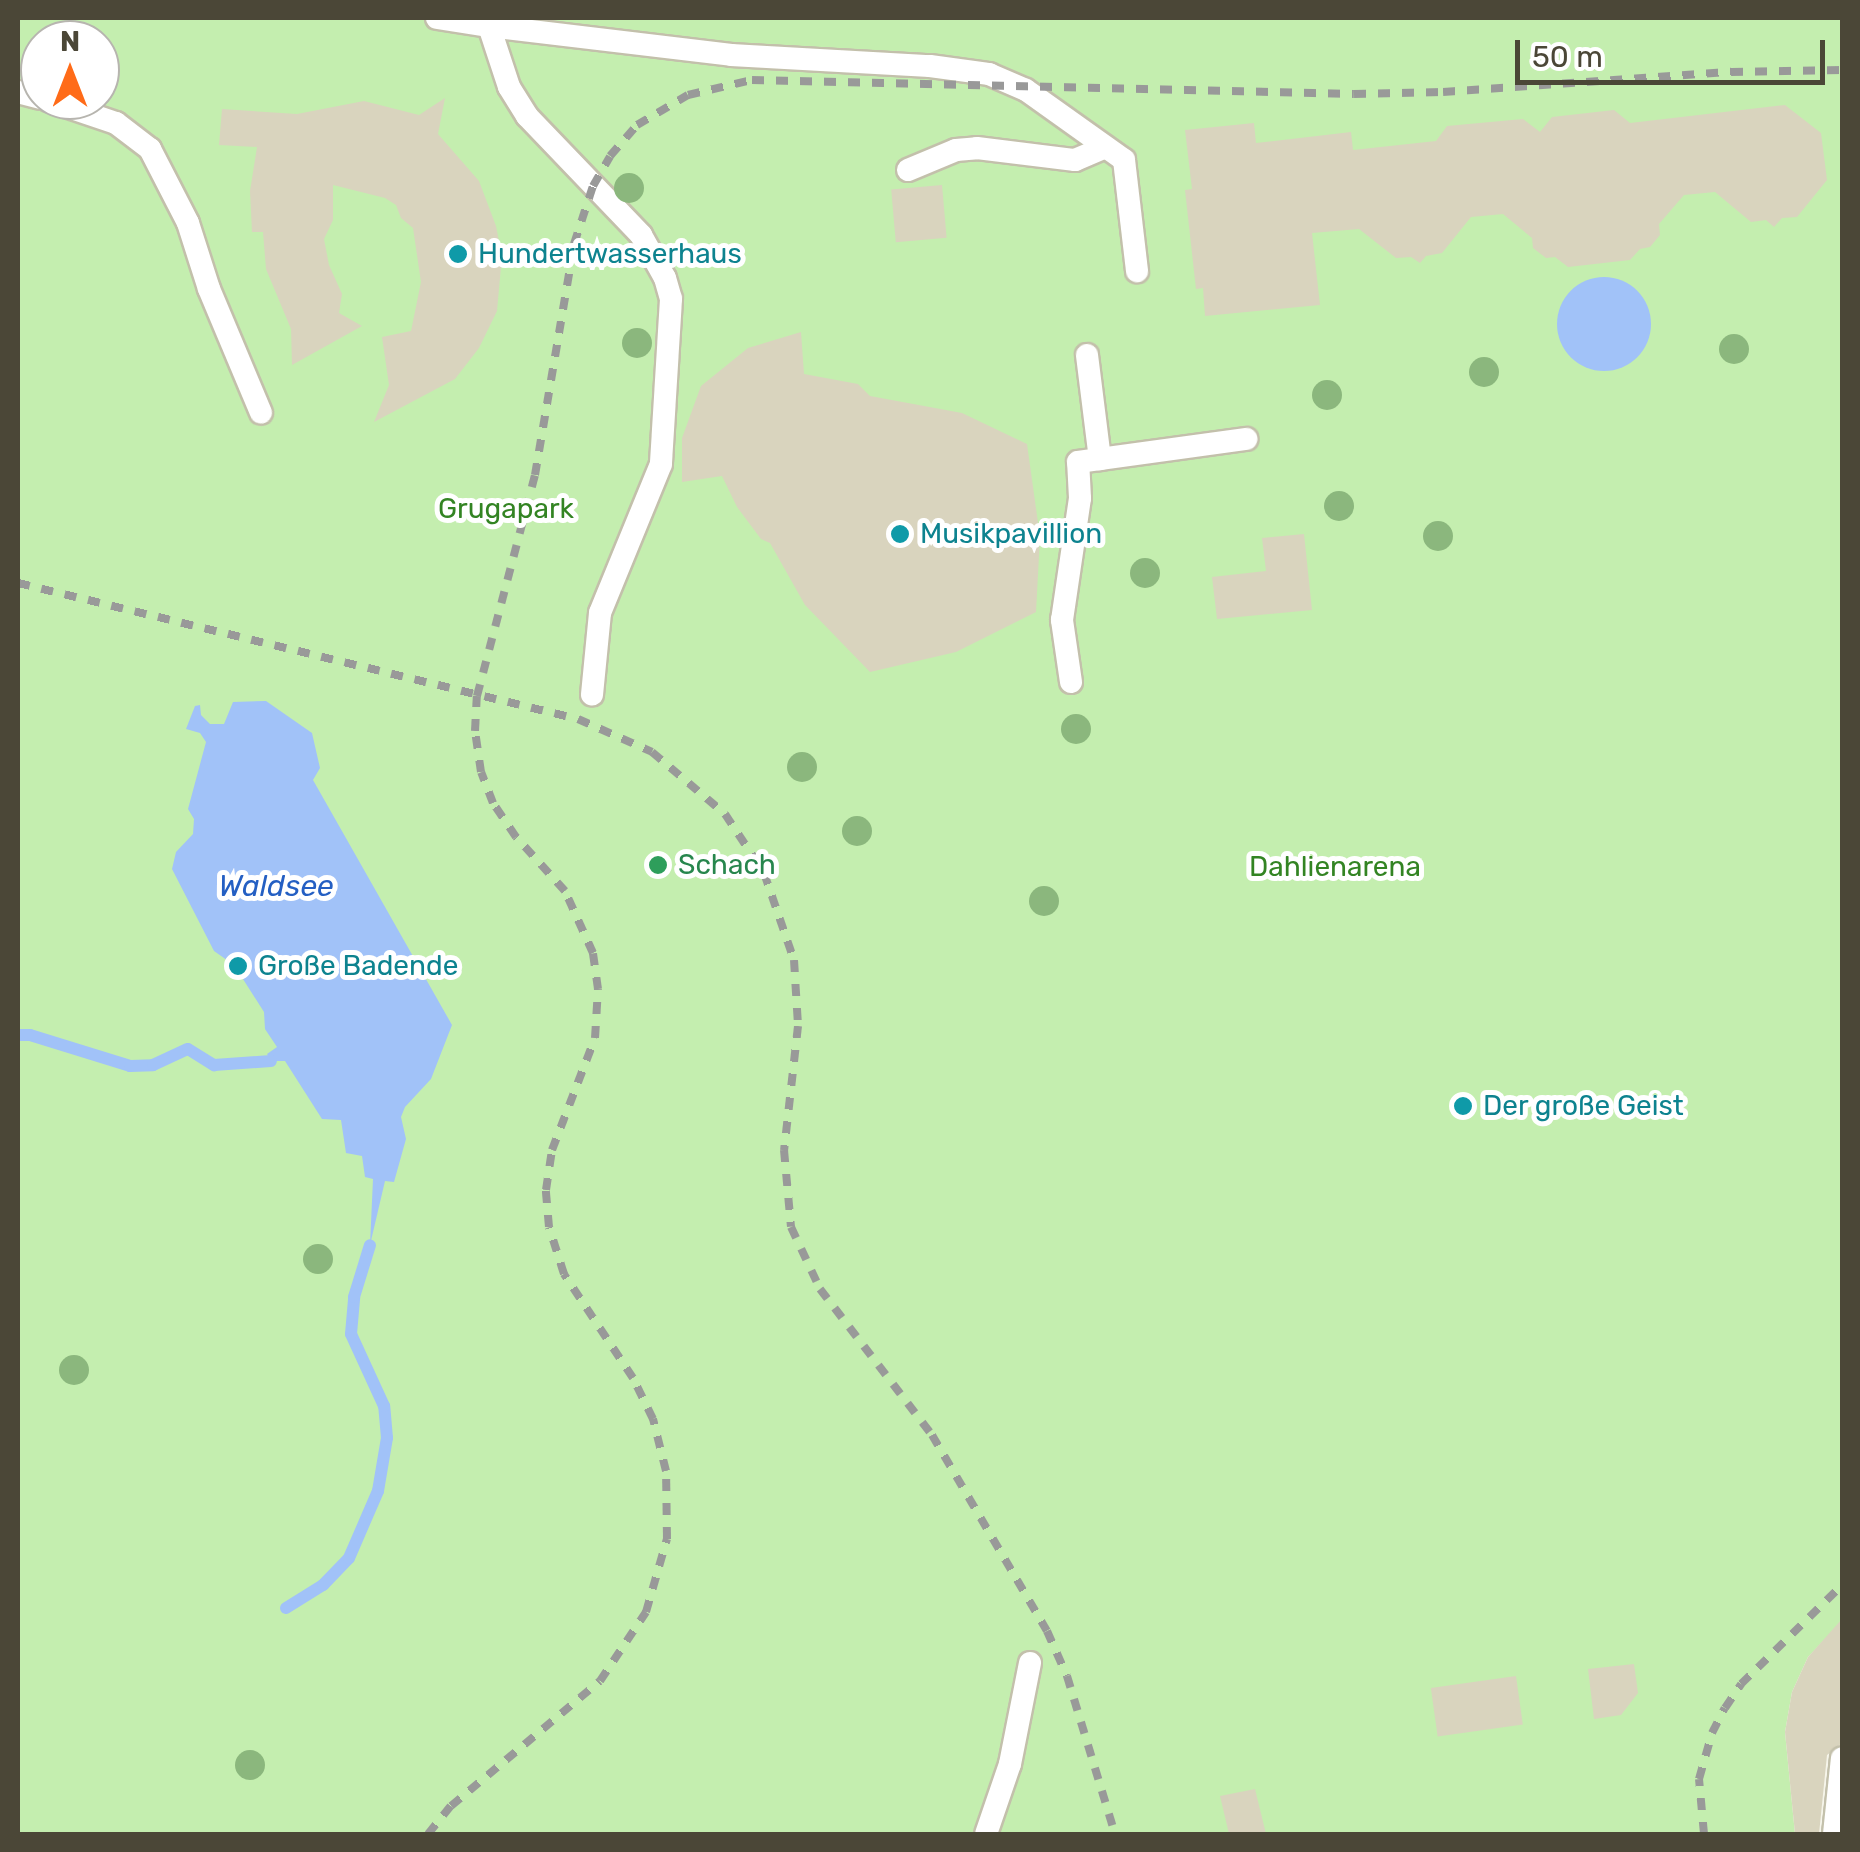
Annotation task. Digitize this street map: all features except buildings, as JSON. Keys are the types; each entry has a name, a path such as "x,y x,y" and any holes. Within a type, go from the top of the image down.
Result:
{"lane":[{"path":"437,18 732,55 930,66 989,74 1026,90 1124,160 1137,272"},
{"path":"489,26 509,88 526,116 641,235 660,266 671,299 662,464 600,613 592,695"},
{"path":"107,120 150,149 188,223 209,290 261,412"},
{"path":"908,170 956,150 977,148 1075,160 1106,147"},
{"path":"1087,355 1100,459"},
{"path":"1071,682 1062,620 1080,498 1078,462 1246,440"},
{"path":"986,1834 1010,1764 1030,1663"},
{"path":"1834,1834 1842,1758"}],"green space":[{"name":"Grugapark","path":"18,18 1842,18 1842,1621 1808,1657 1792,1692 1785,1732 1795,1834 18,1834"}],"water":[{"path":"1604,277 1622,280 1637,291 1648,306 1648,342 1637,357 1622,368 1604,371 1586,368 1571,357 1560,342 1557,324 1560,306 1571,291 1586,280"},
{"name":"Waldsee","path":"266,701 312,733 320,768 313,780 452,1025 431,1079 405,1107 401,1117 406,1139 394,1182 385,1181 370,1245 373,1179 365,1177 362,1156 346,1153 341,1120 322,1119 285,1061 271,1061 267,1054 277,1047 265,1029 264,1012 234,965 214,951 172,869 176,852 193,834 194,819 188,809 206,742 200,733 186,729 195,706 200,705 201,715 210,724 224,724 233,702"}],"waterway":[{"path":"18,1035 30,1035 130,1066 153,1065 188,1049 214,1065 271,1061"},
{"path":"286,1608 323,1585 349,1558 378,1491 387,1438 384,1406 351,1334 354,1297 370,1245"}],"railway":[{"path":"428,1834 451,1806 600,1681 646,1612 667,1539 666,1471 653,1419 633,1378 564,1274 549,1227 546,1190 552,1150 595,1038 598,989 593,953 565,891 516,837 493,803 481,772 475,731 477,696 535,475 574,244 593,186 610,156 637,125 688,95 752,80 1354,94 1443,92 1731,72 1842,70"},
{"path":"18,583 578,719 652,752 725,814 764,873 794,960 798,1026 784,1150 791,1227 820,1289 932,1435 1047,1631 1067,1676 1115,1834"},
{"path":"1704,1834 1699,1779 1712,1733 1725,1708 1741,1684 1842,1585"}],"place":[{"name":"Hundertwasserhaus","path":"458,254"},
{"name":"Musikpavillion","path":"900,534"},
{"name":"Schach","path":"658,865"},
{"name":"Große Badende","path":"238,966"},
{"name":"Der große Geist","path":"1463,1106"}],"park label":[{"name":"Dahlienarena","path":"1335,867"}]}
